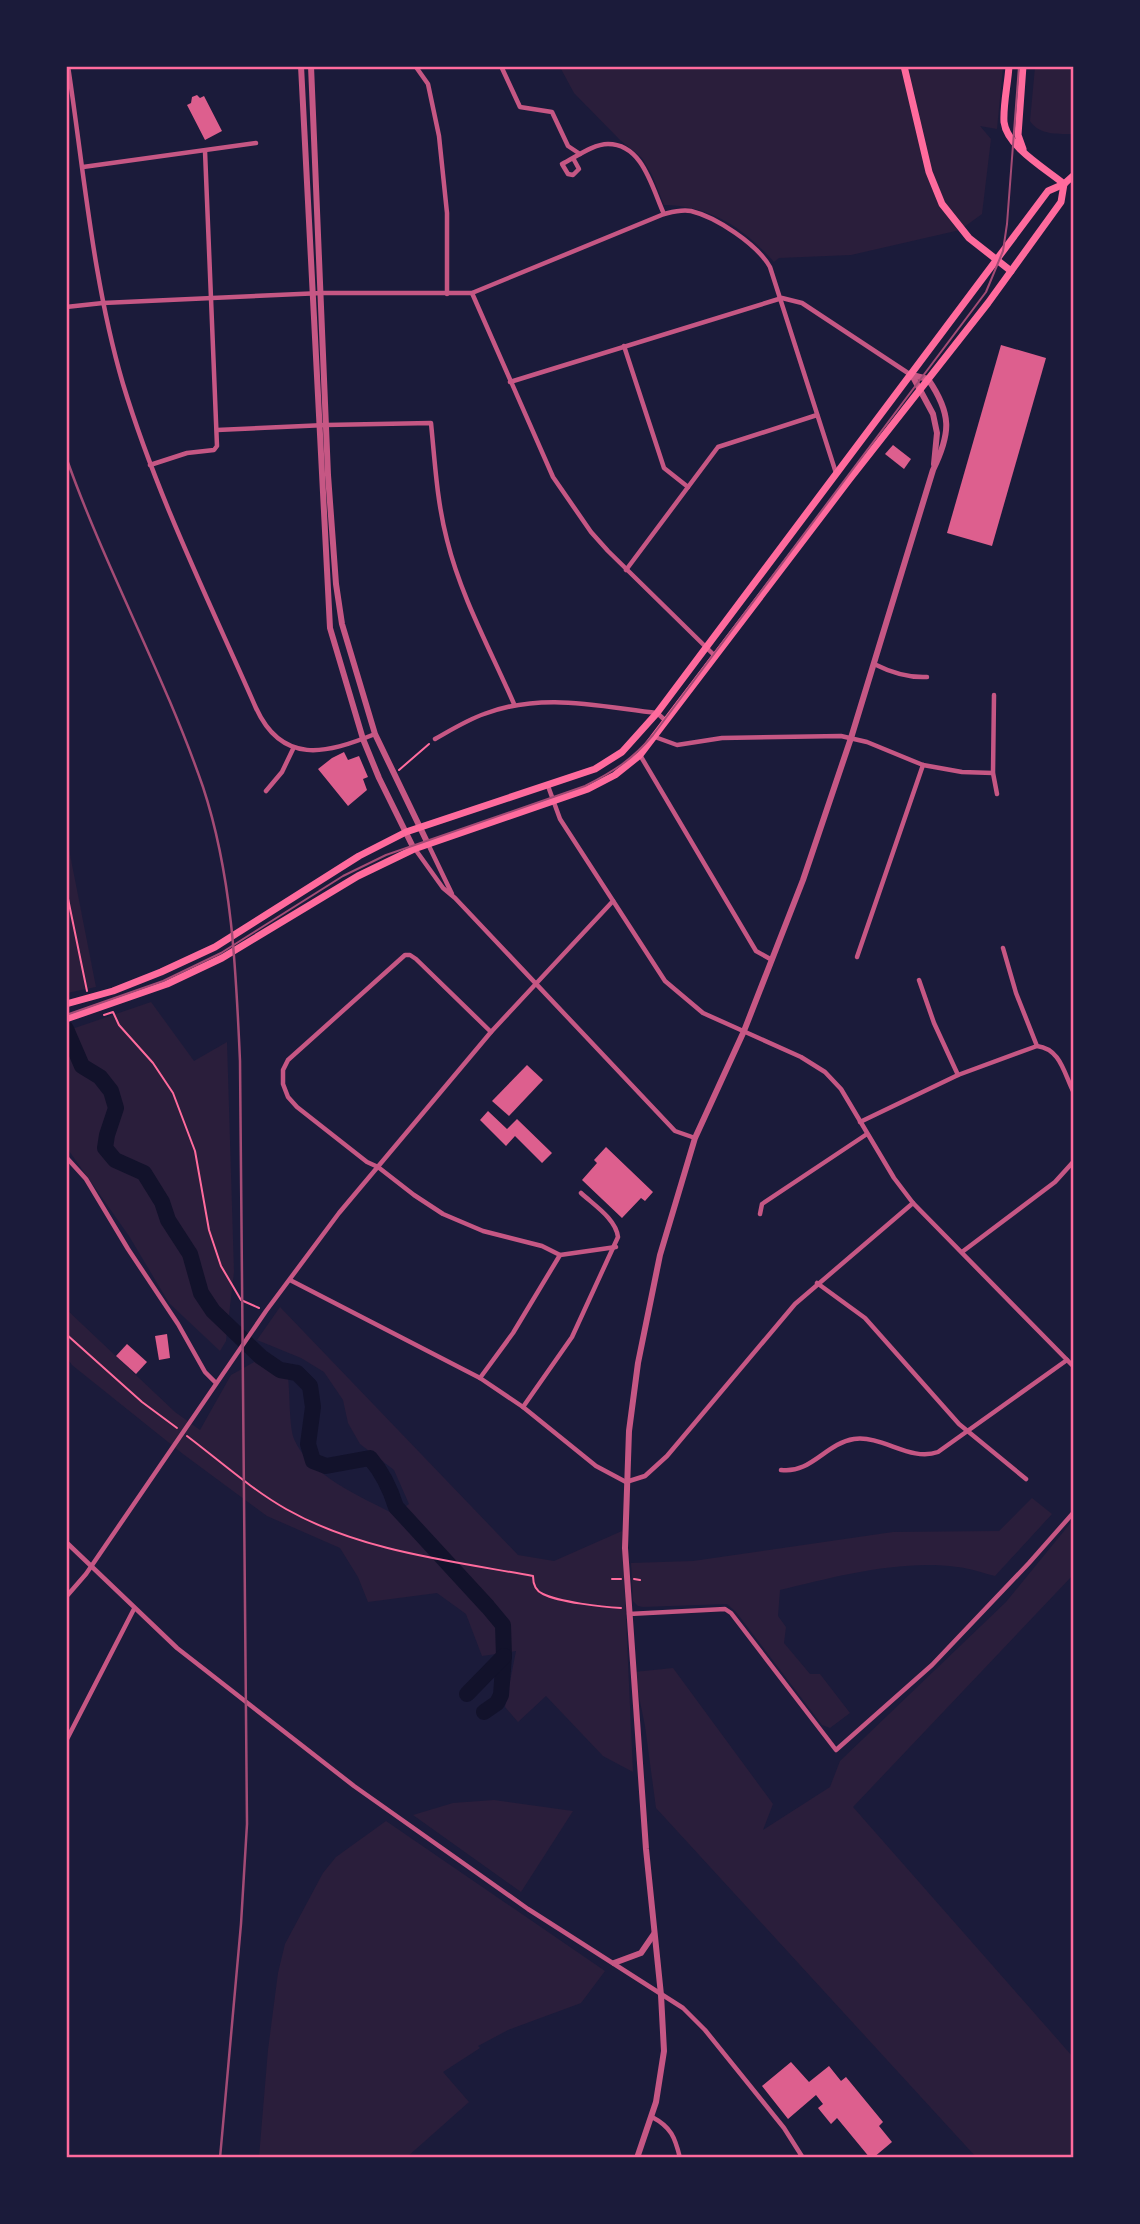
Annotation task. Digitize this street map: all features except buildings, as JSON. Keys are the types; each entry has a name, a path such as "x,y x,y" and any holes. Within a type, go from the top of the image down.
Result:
{"main road":[{"path":"904,66 929,172 942,204 969,238 1011,271"},
{"path":"1009,66 1004,124 1009,137 1064,184"},
{"path":"1023,66 1018,135 1025,152"},
{"path":"66,1004 113,991 215,947 359,856 406,832 582,775 608,761 634,741 1048,191 1064,184 1073,175"},
{"path":"66,1019 167,984 222,958 347,883 414,849 601,783 640,755 1011,271 1060,202 1064,184"}],"street":[{"path":"68,66 103,303 123,384 150,466 262,723 293,749 326,750 375,734"},
{"path":"300,66 322,425 342,624 375,734 455,898"},
{"path":"311,66 322,293 322,425 330,628 363,739 414,849 443,888 675,1131 695,1139"},
{"path":"501,66 520,107 552,112 568,146 581,154"},
{"path":"416,67 428,84 439,136 447,213 447,294"},
{"path":"83,167 256,144"},
{"path":"573,158 608,144 627,149 636,156 663,214"},
{"path":"150,466 187,453 214,450 217,446 205,151"},
{"path":"66,307 322,293 472,293 663,214 679,210 690,211 706,217 756,248 770,267 836,474"},
{"path":"472,293 553,477 591,532 626,570 716,656"},
{"path":"510,382 782,298 802,303 912,375 928,379 938,393 948,422 942,451 933,470 851,738 803,880 744,1031 695,1139 660,1255 649,1302 635,1382 626,1482 625,1548 664,2051 660,2087 637,2158"},
{"path":"624,346 664,468 688,487"},
{"path":"912,375 918,391 933,414 937,433 933,470"},
{"path":"626,570 718,447 817,415"},
{"path":"217,430 430,424 440,508 448,543 461,582 514,704"},
{"path":"874,664 912,678 927,677"},
{"path":"994,695 993,773 997,794"},
{"path":"435,739 482,714 514,704 547,700 657,713 667,722"},
{"path":"655,737 677,745 722,738 841,736 867,741 923,765 962,772 993,773"},
{"path":"266,791 282,772 293,749"},
{"path":"640,755 756,951 772,960"},
{"path":"857,957 923,765"},
{"path":"548,786 560,819 665,981 703,1013 801,1057 825,1072 841,1089 894,1178 913,1203 1073,1367"},
{"path":"66,1597 91,1566 266,1311 339,1213 491,1032 613,901"},
{"path":"1003,948 1037,1046"},
{"path":"491,1032 416,959 405,955 288,1060 283,1070 282,1084 297,1107 324,1129 443,1214 483,1231 542,1246 560,1255 615,1247"},
{"path":"919,981 934,1023 958,1075"},
{"path":"860,1122 958,1075 1037,1046 1047,1047 1058,1056 1073,1093"},
{"path":"760,1214 762,1204 867,1134"},
{"path":"66,1157 86,1179 178,1324 205,1372 216,1383"},
{"path":"962,1252 1055,1182 1073,1161"},
{"path":"523,1407 572,1337 618,1237 618,1229 581,1192"},
{"path":"290,1280 480,1378 523,1407 596,1466 626,1482 645,1476 667,1456 795,1304 913,1203"},
{"path":"480,1378 513,1333 560,1255"},
{"path":"817,1283 865,1318 967,1431 1026,1479"},
{"path":"781,1469 793,1471 803,1468 836,1446 856,1438 924,1455 939,1452 1067,1360"},
{"path":"628,1611 725,1609 731,1613 836,1750 932,1665 1029,1563 1073,1512"},
{"path":"66,1542 177,1648 354,1786 528,1909 683,2008 705,2029 784,2128 803,2158"},
{"path":"66,1741 134,1609"},
{"path":"614,1963 641,1953 654,1933"},
{"path":"652,2117 666,2124 671,2130 680,2158"}],"path":[{"path":"393,775 435,739"},
{"path":"66,889 86,990"},
{"path":"113,1012 118,1026 166,1082 182,1114 195,1151 212,1239 226,1275 241,1300 266,1311"},
{"path":"66,1334 142,1402 177,1429"},
{"path":"191,1438 267,1497 304,1518 374,1544 533,1576 535,1588 541,1594 553,1598 628,1611"}],"shaded area":[{"path":"560,67 1003,67 997,129 980,126 991,139 982,214 960,230 851,255 779,258 774,262 751,239 725,221 697,210 664,205 642,158 620,140 574,93"},
{"path":"1035,67 1073,67 1073,134 1044,131 1030,121"},
{"path":"66,834 96,987 67,993 66,993"},
{"path":"151,1002 194,1061 227,1042 234,1272 226,1341 220,1351 169,1303 129,1236 67,1148 66,1031"},
{"path":"280,1307 518,1555 554,1561 622,1531 633,1772 603,1756 546,1696 518,1722 505,1707 516,1651 482,1656 466,1614 437,1593 368,1602 358,1577 340,1548 267,1516 183,1454 72,1365 67,1358 66,1309 175,1412 200,1430 231,1375 256,1361 288,1378 292,1434 311,1464 337,1484 394,1514 409,1504 394,1470 360,1444 348,1423 343,1400 324,1372 301,1358 257,1340"},
{"path":"1032,1498 1052,1514 995,1576 962,1568 913,1565 868,1571 780,1590 778,1616 786,1627 784,1643 810,1674 820,1674 850,1713 830,1728 822,1725 736,1612 727,1604 643,1607 633,1601 631,1563 693,1561 893,1532 999,1531"},
{"path":"1073,1520 1073,1575 853,1807 1073,2057 1073,2157 976,2157 656,1808 645,1726 634,1672 673,1668 773,1804 763,1830 830,1787 840,1761 1006,1602"},
{"path":"494,1800 573,1811 521,1892 413,1815 453,1803"},
{"path":"386,1821 605,1971 581,2003 508,2030 478,2046 480,2048 443,2072 469,2102 407,2157 259,2157 268,2050 278,1973 285,1944 323,1873 336,1857"}],"waterway":[{"path":"66,1029 82,1066 100,1077 111,1091 116,1108 105,1148 115,1160 144,1173 162,1202 168,1220 190,1254 201,1293 213,1311 261,1357 280,1370 297,1373 310,1386 313,1407 308,1444 313,1461 326,1466 370,1458 386,1481 396,1507 503,1625 501,1695 497,1703 484,1712"},
{"path":"467,1694 504,1656"}],"tram line":[{"path":"66,1015 163,981 221,953 343,876 386,855 585,786 614,770 638,751 653,735 986,292 1003,251 1007,224 1019,66"}],"railway":[{"path":"66,457 99,540 171,704 203,787 213,820 231,922 240,1061 247,1824 220,2158"}]}
